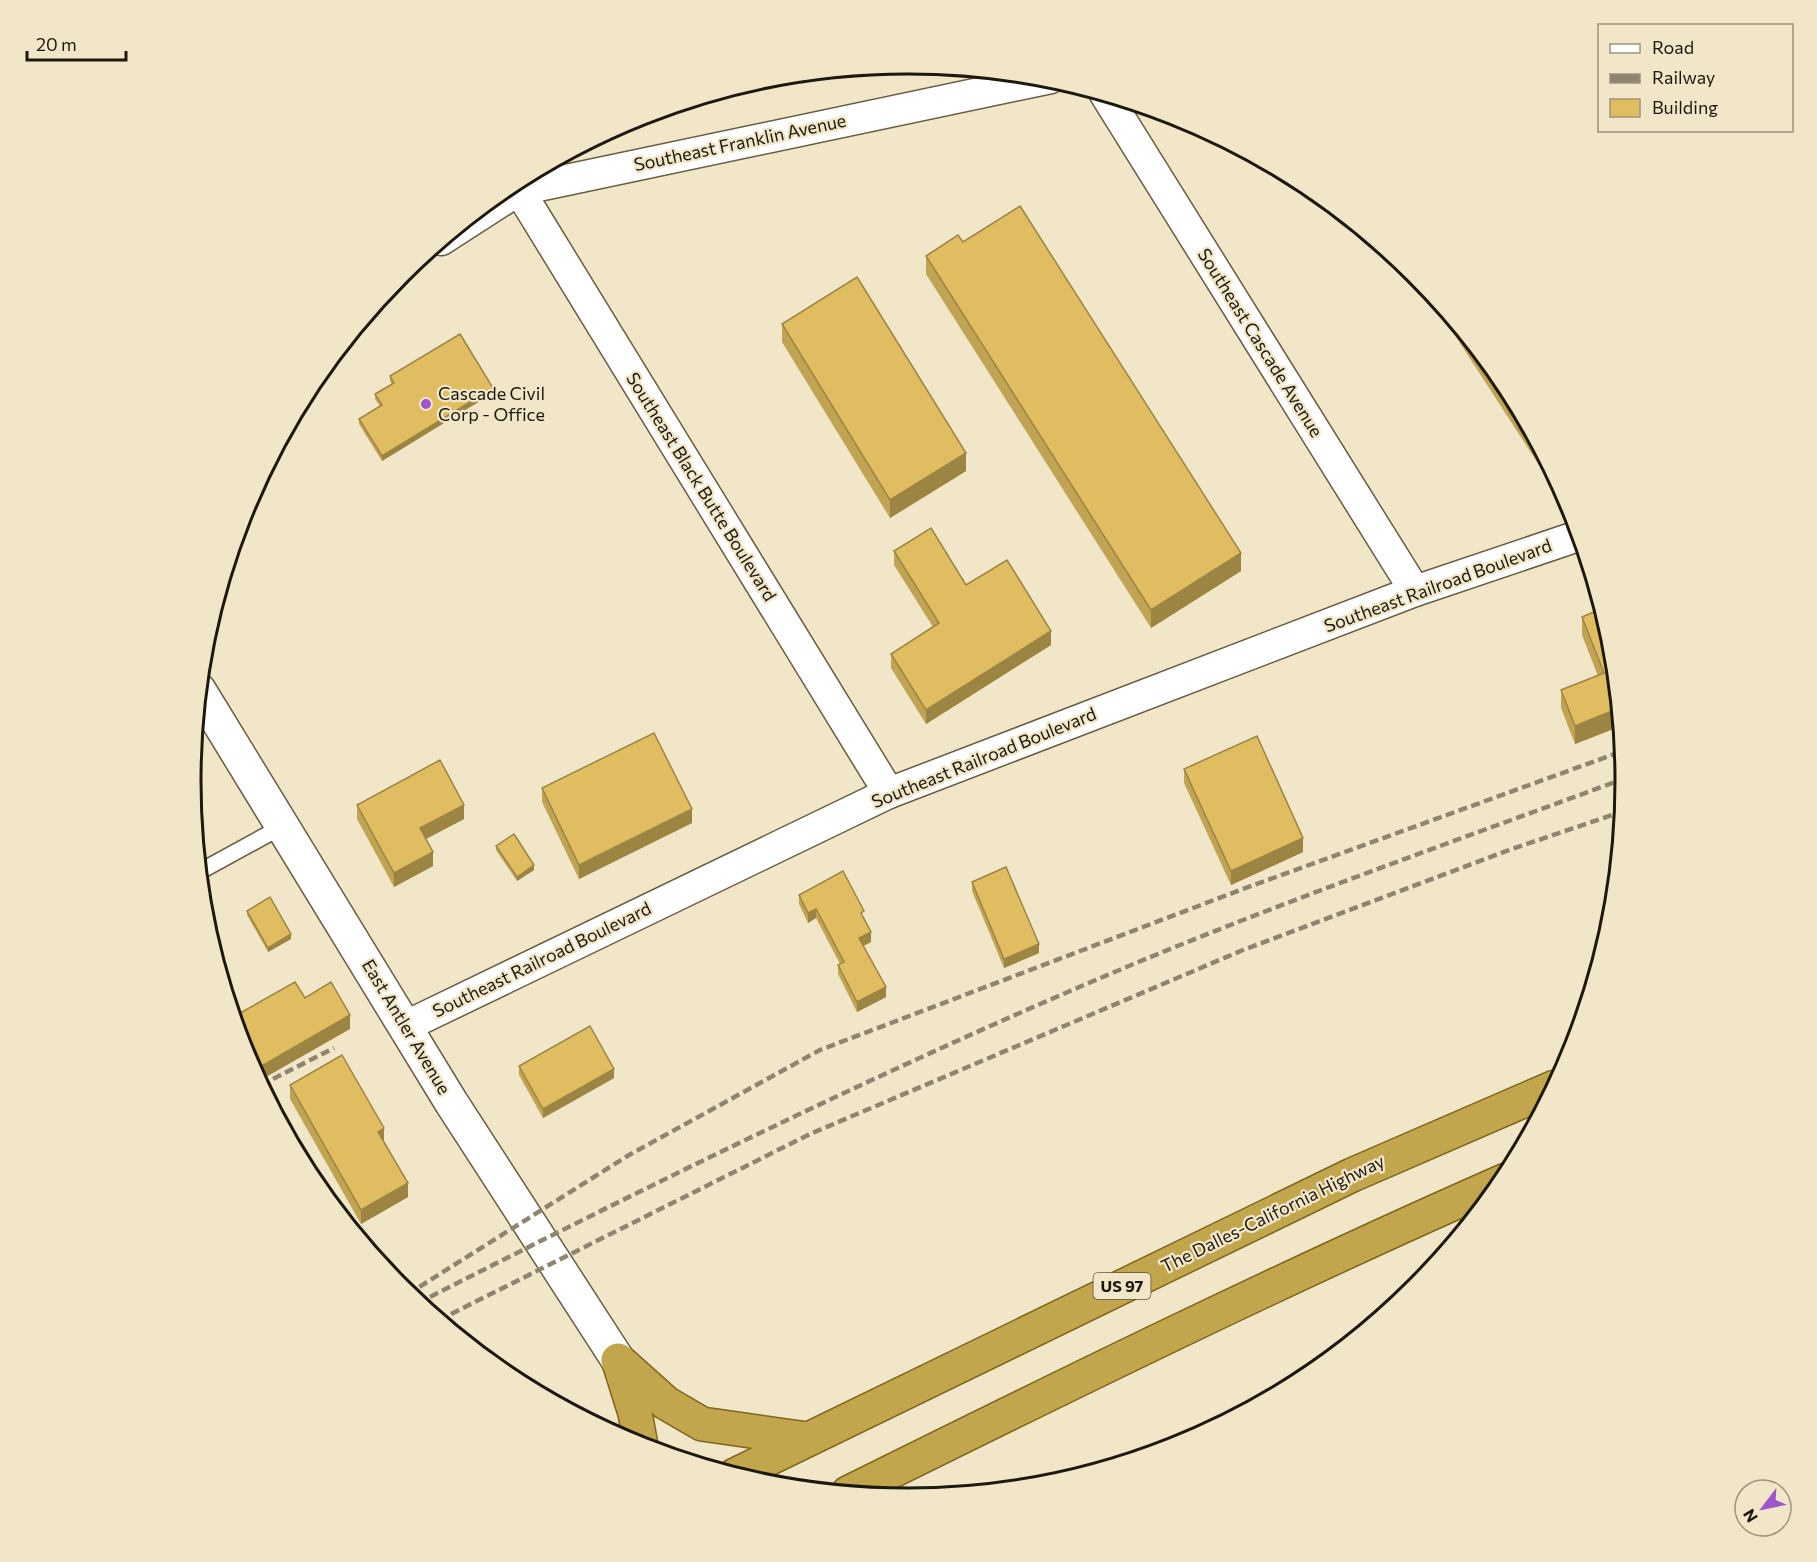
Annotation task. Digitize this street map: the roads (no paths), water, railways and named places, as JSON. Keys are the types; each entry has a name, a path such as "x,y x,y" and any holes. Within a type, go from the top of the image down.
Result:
{"highway":[{"name":"The Dalles-California Highway","path":"746,1469 1352,1175 1544,1092"},
{"path":"860,1487 1137,1350 1487,1188"},
{"path":"618,1360 666,1403 702,1424 807,1439"},
{"path":"618,1360 636,1413 639,1436"}],"street":[{"name":"Southeast Franklin Avenue","path":"531,183 1024,83"},
{"name":"Southeast Cascade Avenue","path":"1111,104 1415,591"},
{"name":"Southeast Black Butte Boulevard","path":"519,191 889,793"},
{"name":"Southeast Railroad Boulevard","path":"406,1026 889,793 1415,591 1572,538"},
{"name":"East Antler Avenue","path":"206,700 451,1102 618,1360"}],"lane":[{"path":"207,868 283,826"}],"railway":[{"path":"416,1289 629,1155 820,1050 1243,889 1615,754"},
{"path":"427,1299 768,1129 1034,1007 1248,918 1616,782"},
{"path":"446,1316 810,1134 1243,950 1509,850 1615,814"},
{"path":"268,1081 334,1048"}],"place":[{"name":"Cascade Civil Corp - Office","path":"426,404"}]}
